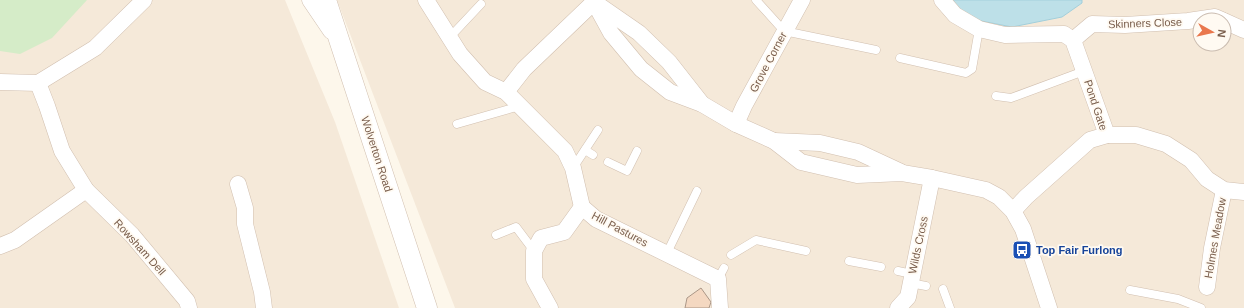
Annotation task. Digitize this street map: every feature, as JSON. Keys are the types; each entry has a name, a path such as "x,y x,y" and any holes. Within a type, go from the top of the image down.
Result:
{"street":[{"path":"0,82 38,83 95,48 144,0"},
{"path":"310,0 329,26 344,53"},
{"name":"Wolverton Road","path":"326,0 427,308"},
{"name":"Hill Pastures","path":"426,0 460,54 485,82 506,92 565,151 573,168 582,207 596,219 666,254 721,273 720,308"},
{"name":"Grove Corner","path":"736,124 744,106 802,0"},
{"path":"942,0 955,15 979,29 1005,35 1069,37"},
{"path":"506,92 524,69 593,1"},
{"path":"593,1 644,38 669,62 702,104"},
{"path":"593,1 611,34 641,69 670,92 702,104 736,124 774,140 801,162 858,175 902,173 932,178 986,190 999,197 1013,211 1023,229 1049,308"},
{"name":"Skinners Close","path":"1069,37 1092,24 1125,25 1192,21"},
{"name":"Skinners Close","path":"1232,24 1244,30"},
{"name":"Pond Gate","path":"1013,211 1026,196 1090,140 1107,135 1084,71 1069,37"},
{"name":"Rowsham Dell","path":"38,83 62,151 86,190 132,235 187,301 189,308"},
{"name":"Holmes Meadow","path":"1107,135 1136,135 1166,144 1190,160 1207,179 1224,190 1244,192"},
{"path":"774,140 820,143 858,152 902,173"},
{"name":"Wilds Cross","path":"898,308 908,297 907,276 932,178"},
{"path":"238,184 245,208 245,224 262,292 264,308"},
{"path":"0,246 16,240 86,190"},
{"name":"Holmes Meadow","path":"1207,287 1212,248 1224,190"},
{"path":"550,308 534,279 534,251 541,238 564,232 582,207"}],"lane":[{"path":"756,0 784,31 876,50"},
{"path":"450,37 481,4"},
{"path":"900,58 966,73 972,69 979,29"},
{"path":"996,96 1011,98 1084,71"},
{"path":"457,124 520,106"},
{"path":"573,168 598,130"},
{"path":"585,150 593,154"},
{"path":"608,162 626,171 637,151"},
{"path":"666,254 697,191"},
{"path":"496,235 516,227 534,251"},
{"path":"731,255 756,240 806,251"},
{"path":"849,261 881,268"},
{"path":"907,276 926,286"},
{"path":"943,289 950,308"},
{"path":"1130,290 1178,299 1201,308"}],"shaded area":[{"path":"0,0 285,0 335,122 399,308 0,308"},
{"path":"337,0 1244,0 1244,308 455,308"}],"green space":[{"path":"0,0 87,0 52,38 20,54 0,51"}],"water":[{"path":"949,0 1082,0 1082,3 1062,17 1012,27 966,18"}],"building":[{"path":"701,288 711,302 709,308 685,308 687,298"}],"place":[{"name":"Top Fair Furlong","path":"1022,250"}]}
